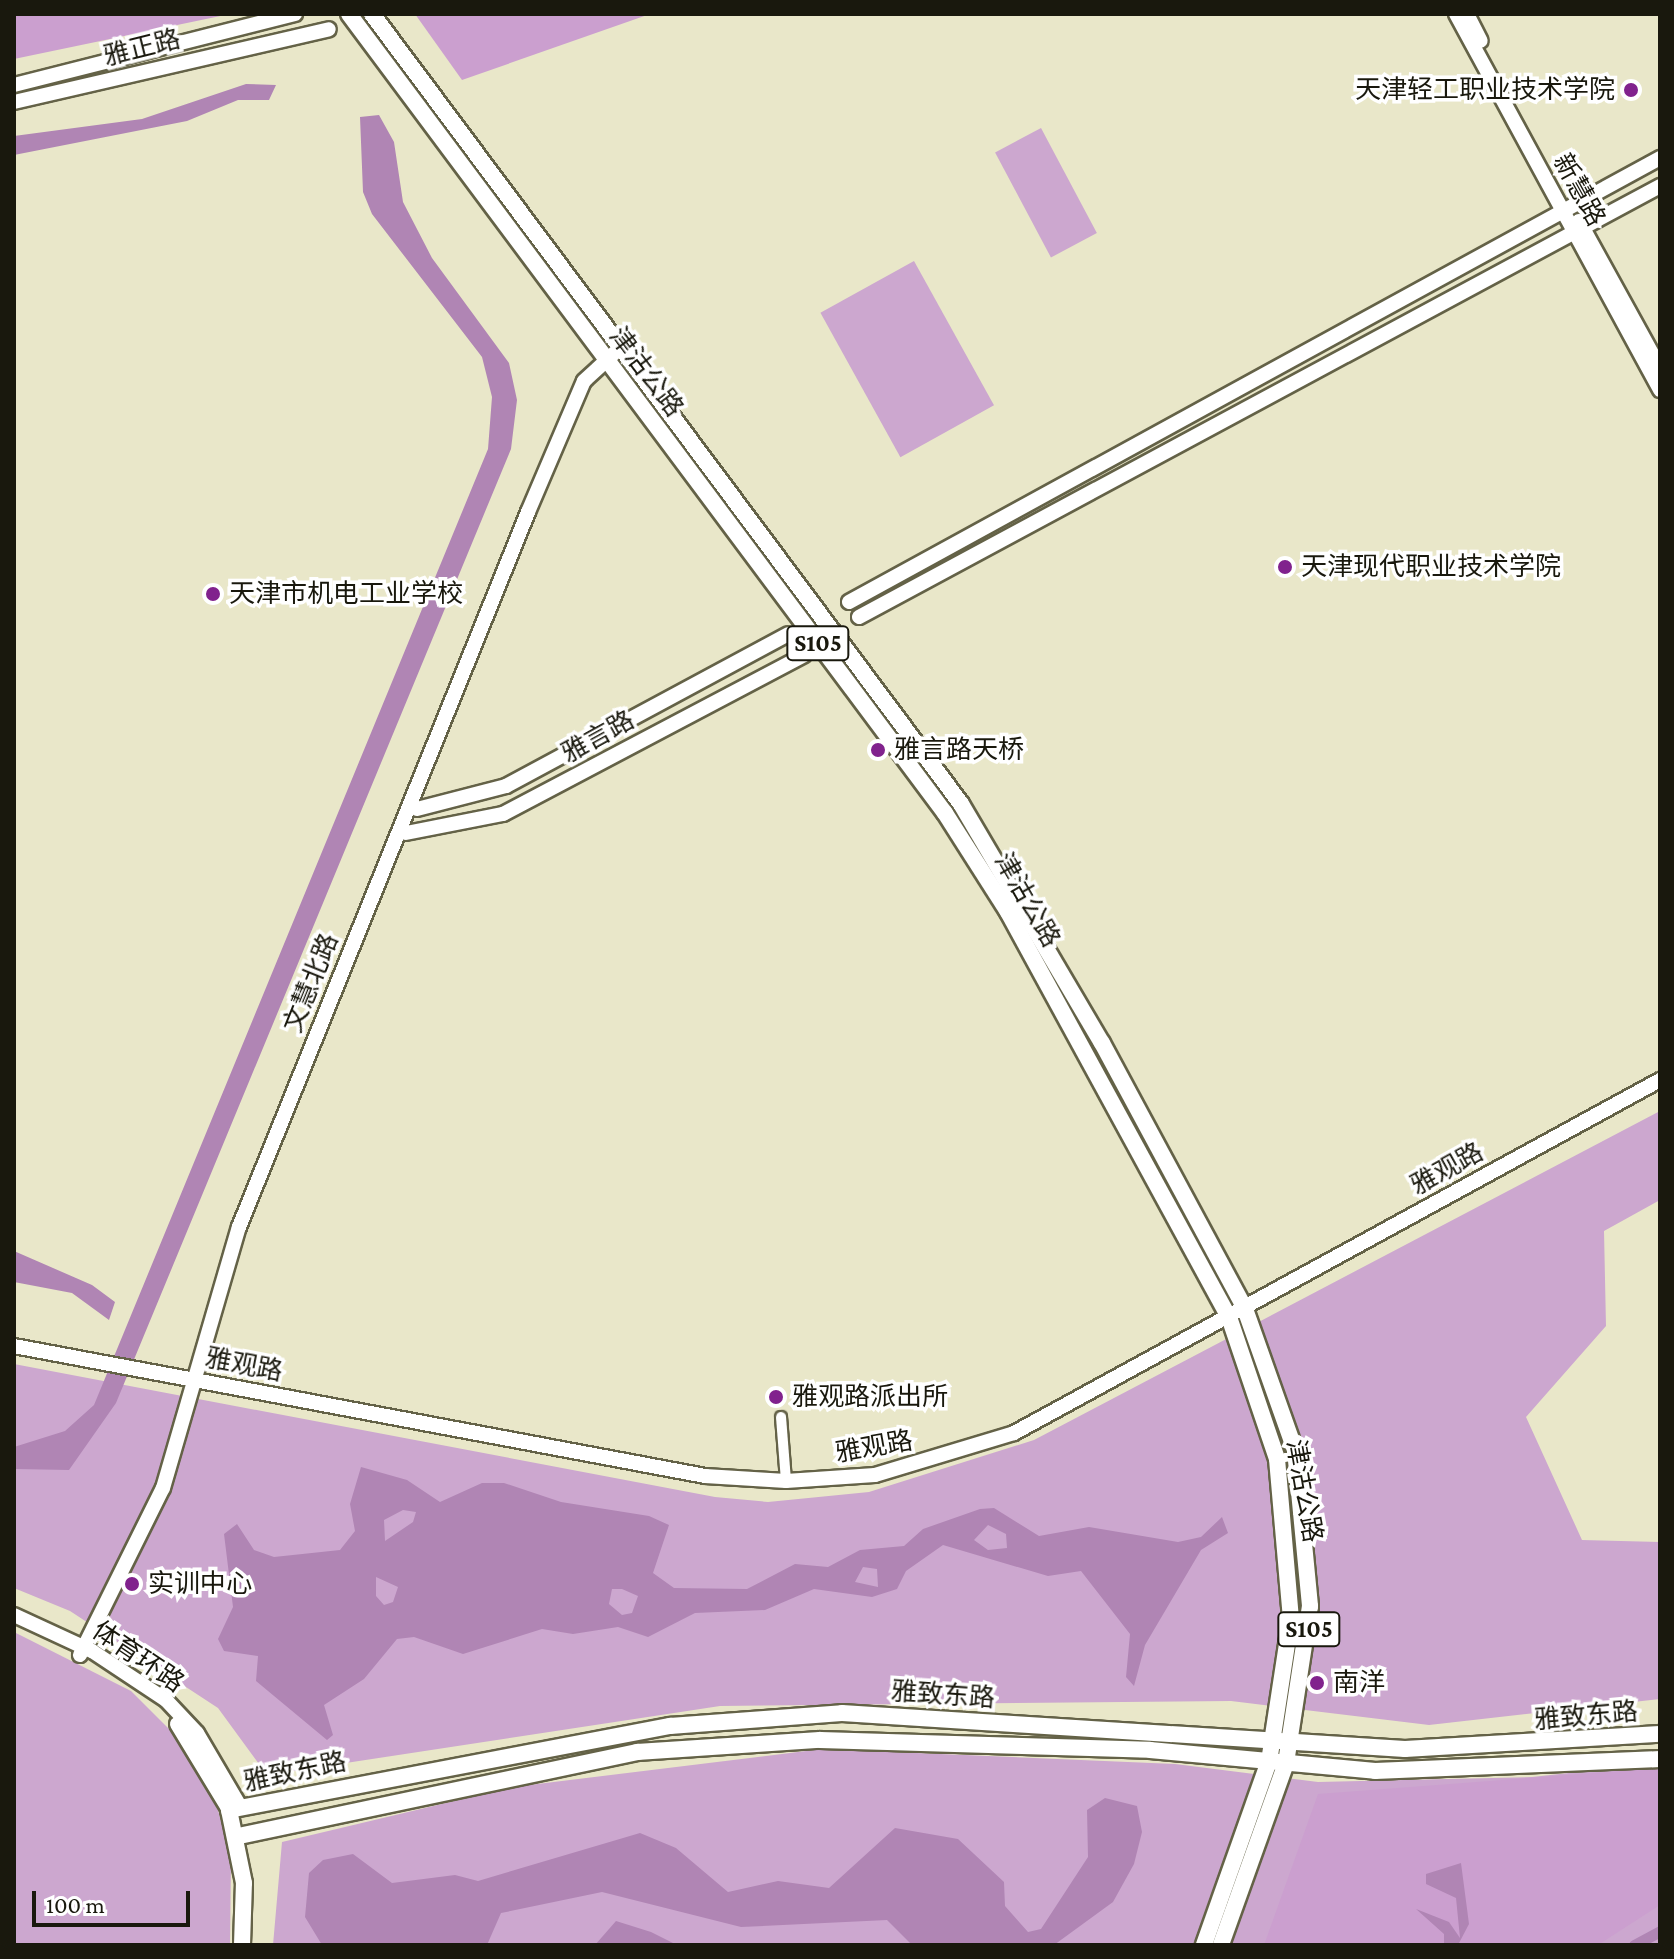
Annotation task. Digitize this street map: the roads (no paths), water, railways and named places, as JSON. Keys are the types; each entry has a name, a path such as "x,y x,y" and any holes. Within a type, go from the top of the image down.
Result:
{"main road":[{"name":"雅正路","path":"14,85 295,14"},
{"name":"新慧路","path":"1456,14 1578,230 1660,390"},
{"name":"新慧路","path":"1467,14 1566,208"},
{"name":"津沽公路","path":"366,18 625,350 961,804 1244,1306 1280,1398 1302,1491 1310,1606 1283,1743 1221,1945"},
{"name":"津沽公路","path":"366,18 608,361 977,862 1227,1314 1277,1459 1290,1549 1291,1618 1283,1743"},
{"name":"雅正路","path":"14,102 329,29"},
{"path":"849,602 1660,158"},
{"path":"859,617 936,581 1660,186"},
{"name":"新慧路","path":"1578,230 1660,368"},
{"name":"文慧北路","path":"200,1378 228,1255 528,512 584,381 625,350"},
{"name":"文慧北路","path":"86,1653 169,1495 233,1267 587,391 608,361"},
{"name":"雅言路","path":"417,809 506,786 788,634"},
{"name":"雅言路","path":"406,833 503,814 804,655"},
{"name":"雅观路","path":"14,1346 155,1368 673,1465 785,1478 874,1469 990,1436 1244,1306 1660,1077"},
{"name":"雅观路","path":"14,1339 96,1358"},
{"name":"体育环路","path":"14,1615 86,1653 182,1717 235,1809 244,1836 251,1945"},
{"name":"体育环路","path":"14,1625 86,1653"},
{"name":"雅致东路","path":"235,1809 670,1726 842,1713 1283,1743 1447,1749 1660,1734"},
{"name":"雅致东路","path":"244,1836 637,1752 820,1740 991,1742 1442,1771 1660,1759"},
{"name":"津沽公路","path":"1204,1945 1278,1762"},
{"name":"体育环路","path":"242,1945 244,1836"}],"street":[{"path":"1504,242 1516,265"},
{"path":"1352,325 1363,350"},
{"path":"1135,443 1147,467"},
{"path":"921,561 936,581"},
{"path":"781,1417 785,1478"}],"waterway":[{"path":"1634,1945 1660,1931"}],"place":[{"name":"天津轻工职业技术学院","path":"1631,90"},
{"name":"天津现代职业技术学院","path":"1285,567"},
{"name":"天津市机电工业学校","path":"213,594"},
{"name":"雅言路天桥","path":"878,750"},
{"name":"雅观路派出所","path":"776,1397"},
{"name":"实训中心","path":"132,1584"},
{"name":"南洋","path":"1317,1683"}]}
